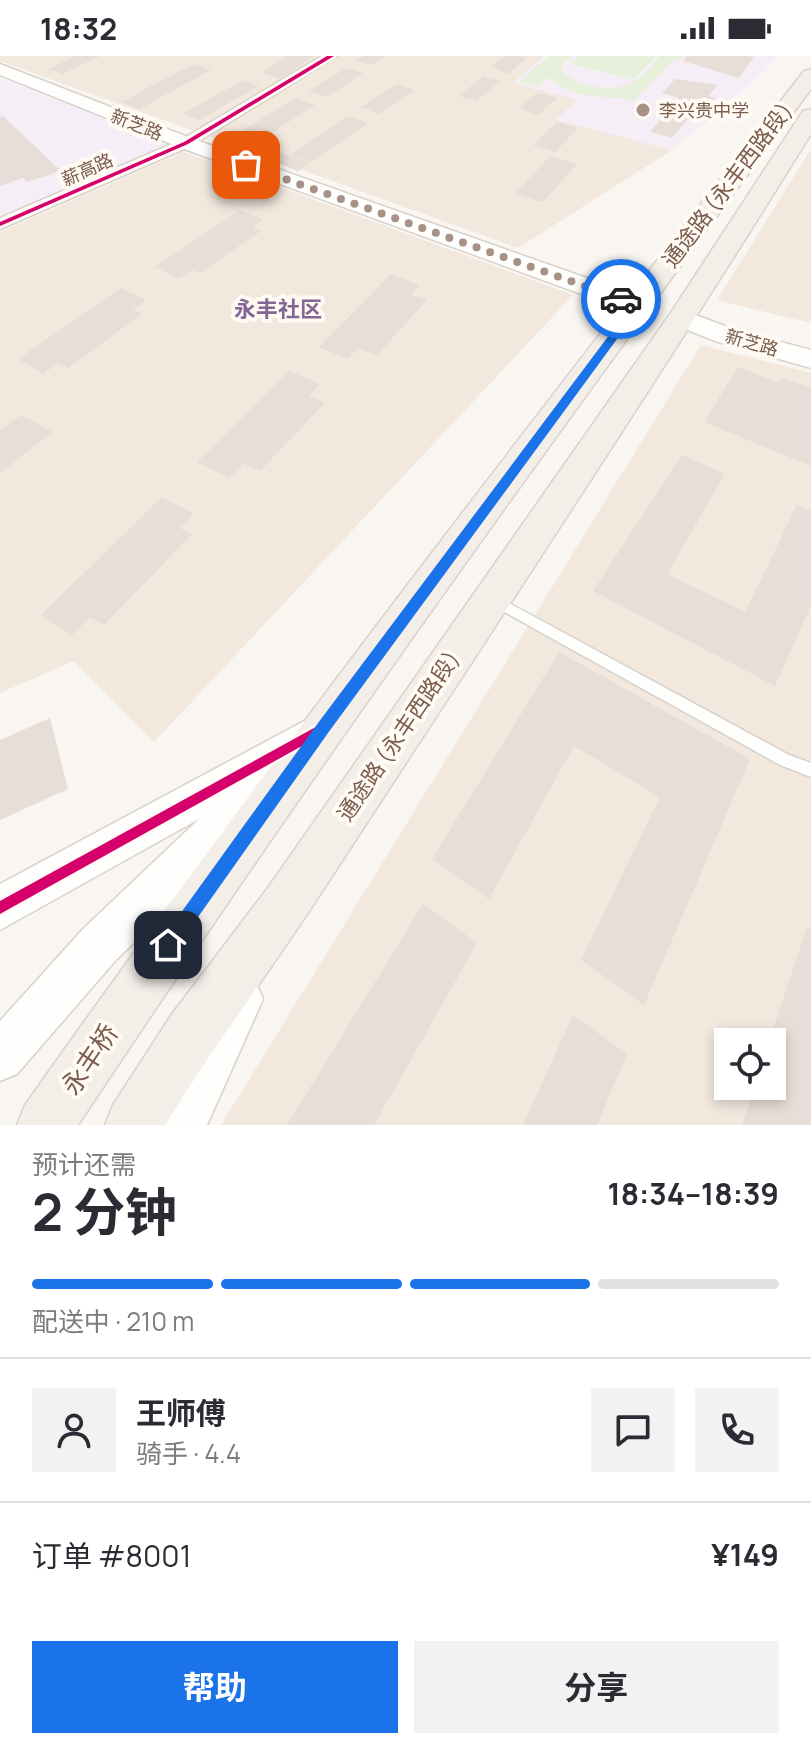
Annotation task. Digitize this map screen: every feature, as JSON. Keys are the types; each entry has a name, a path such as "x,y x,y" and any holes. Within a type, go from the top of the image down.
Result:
{"main road":[{"name":"新芝路","path":"0,69 186,143 637,305"},
{"name":"通途路 (永丰西路段)","path":"133,993 323,728 811,75"},
{"name":"通途路 (永丰西路段)","path":"133,1125 191,1033 284,906 682,318 811,116"},
{"name":"新芝路","path":"682,318 731,316 811,336"},
{"name":"新芝路","path":"682,318 724,335 811,359"},
{"path":"0,908 323,728"},
{"path":"0,1057 99,945 323,728"},
{"path":"181,1125 284,906"},
{"name":"永丰桥","path":"45,1125 133,993"}],"street":[{"name":"薪高路","path":"0,224 186,143 331,56"}],"lane":[{"path":"491,598 785,760 811,770"}],"shaded area":[{"path":"0,56 544,56 514,82 578,100 557,120 672,150 518,248 0,61"},
{"name":"李兴贵中学","path":"544,56 776,56 762,74 672,150 556,120 577,100 513,83"},
{"path":"0,78 170,143 0,216"},
{"path":"811,149 811,323 717,300"},
{"path":"184,152 573,295 154,742 74,661 0,693 0,232"},
{"path":"701,345 811,373 811,1125 221,1125"}],"green space":[{"path":"549,56 572,56 562,65 562,71 595,87 614,88 635,81 660,56 684,56 680,60 675,59 634,101 567,90 549,77 538,87 519,82"},
{"path":"578,56 656,56 633,80 570,64"}],"building":[{"path":"75,56 100,56 63,74 49,69"},
{"path":"287,56 314,56 280,79 262,73"},
{"path":"363,56 386,56 371,65 356,60"},
{"path":"504,56 526,58 508,74 491,67"},
{"path":"687,56 754,57 739,78 683,61"},
{"path":"194,64 211,70 139,109 121,102"},
{"path":"346,68 363,73 327,97 309,91"},
{"path":"484,76 501,81 476,101 459,96"},
{"path":"675,79 718,85 708,96 715,98 705,109 698,107 672,138 650,132 679,98 662,93"},
{"path":"243,80 259,86 199,120 182,114"},
{"path":"397,84 415,90 379,114 360,107"},
{"path":"536,94 557,98 538,115 520,108"},
{"path":"295,98 315,105 257,142 237,134"},
{"path":"3,116 61,171 27,182 23,178 0,186 0,117"},
{"path":"348,116 368,123 311,162 290,155"},
{"path":"557,122 578,128 555,152 533,145"},
{"path":"234,135 309,163 298,171 223,142"},
{"path":"550,156 577,164 543,202 515,194"},
{"path":"240,210 263,220 252,227 261,231 200,273 192,270 179,279 155,267"},
{"path":"391,274 420,285 411,295 427,300 377,355 358,348 348,359 319,347"},
{"path":"121,288 146,300 133,310 142,314 68,368 58,363 43,374 18,359"},
{"path":"738,367 779,383 782,378 811,388 811,466 704,422"},
{"path":"289,371 320,384 309,396 325,403 260,471 244,463 229,478 197,462"},
{"path":"21,415 52,432 0,473 0,430"},
{"path":"682,455 725,474 667,574 745,612 797,505 811,511 811,605 775,686 593,591"},
{"path":"162,497 194,514 180,528 192,534 104,625 90,617 72,635 41,615"},
{"path":"559,652 750,759 644,1005 581,960 660,797 574,746 489,899 432,859"},
{"path":"50,718 68,789 0,820 0,740"},
{"path":"423,904 477,943 374,1125 287,1125"},
{"path":"807,927 811,930 811,1125 742,1125 750,1100 786,1100 786,1028 774,1028"},
{"path":"573,1015 627,1054 597,1125 523,1125"}],"cycle path":[{"path":"0,224 186,143 331,56"},
{"path":"0,908 323,728"}],"way so far":[{"path":"246,165 621,299"}],"place":[{"name":"李兴贵中学","path":"643,110"}],"district":[{"name":"永丰社区","path":"278,309"}],"route":[{"path":"168,945 323,728 637,305 621,299"}]}
